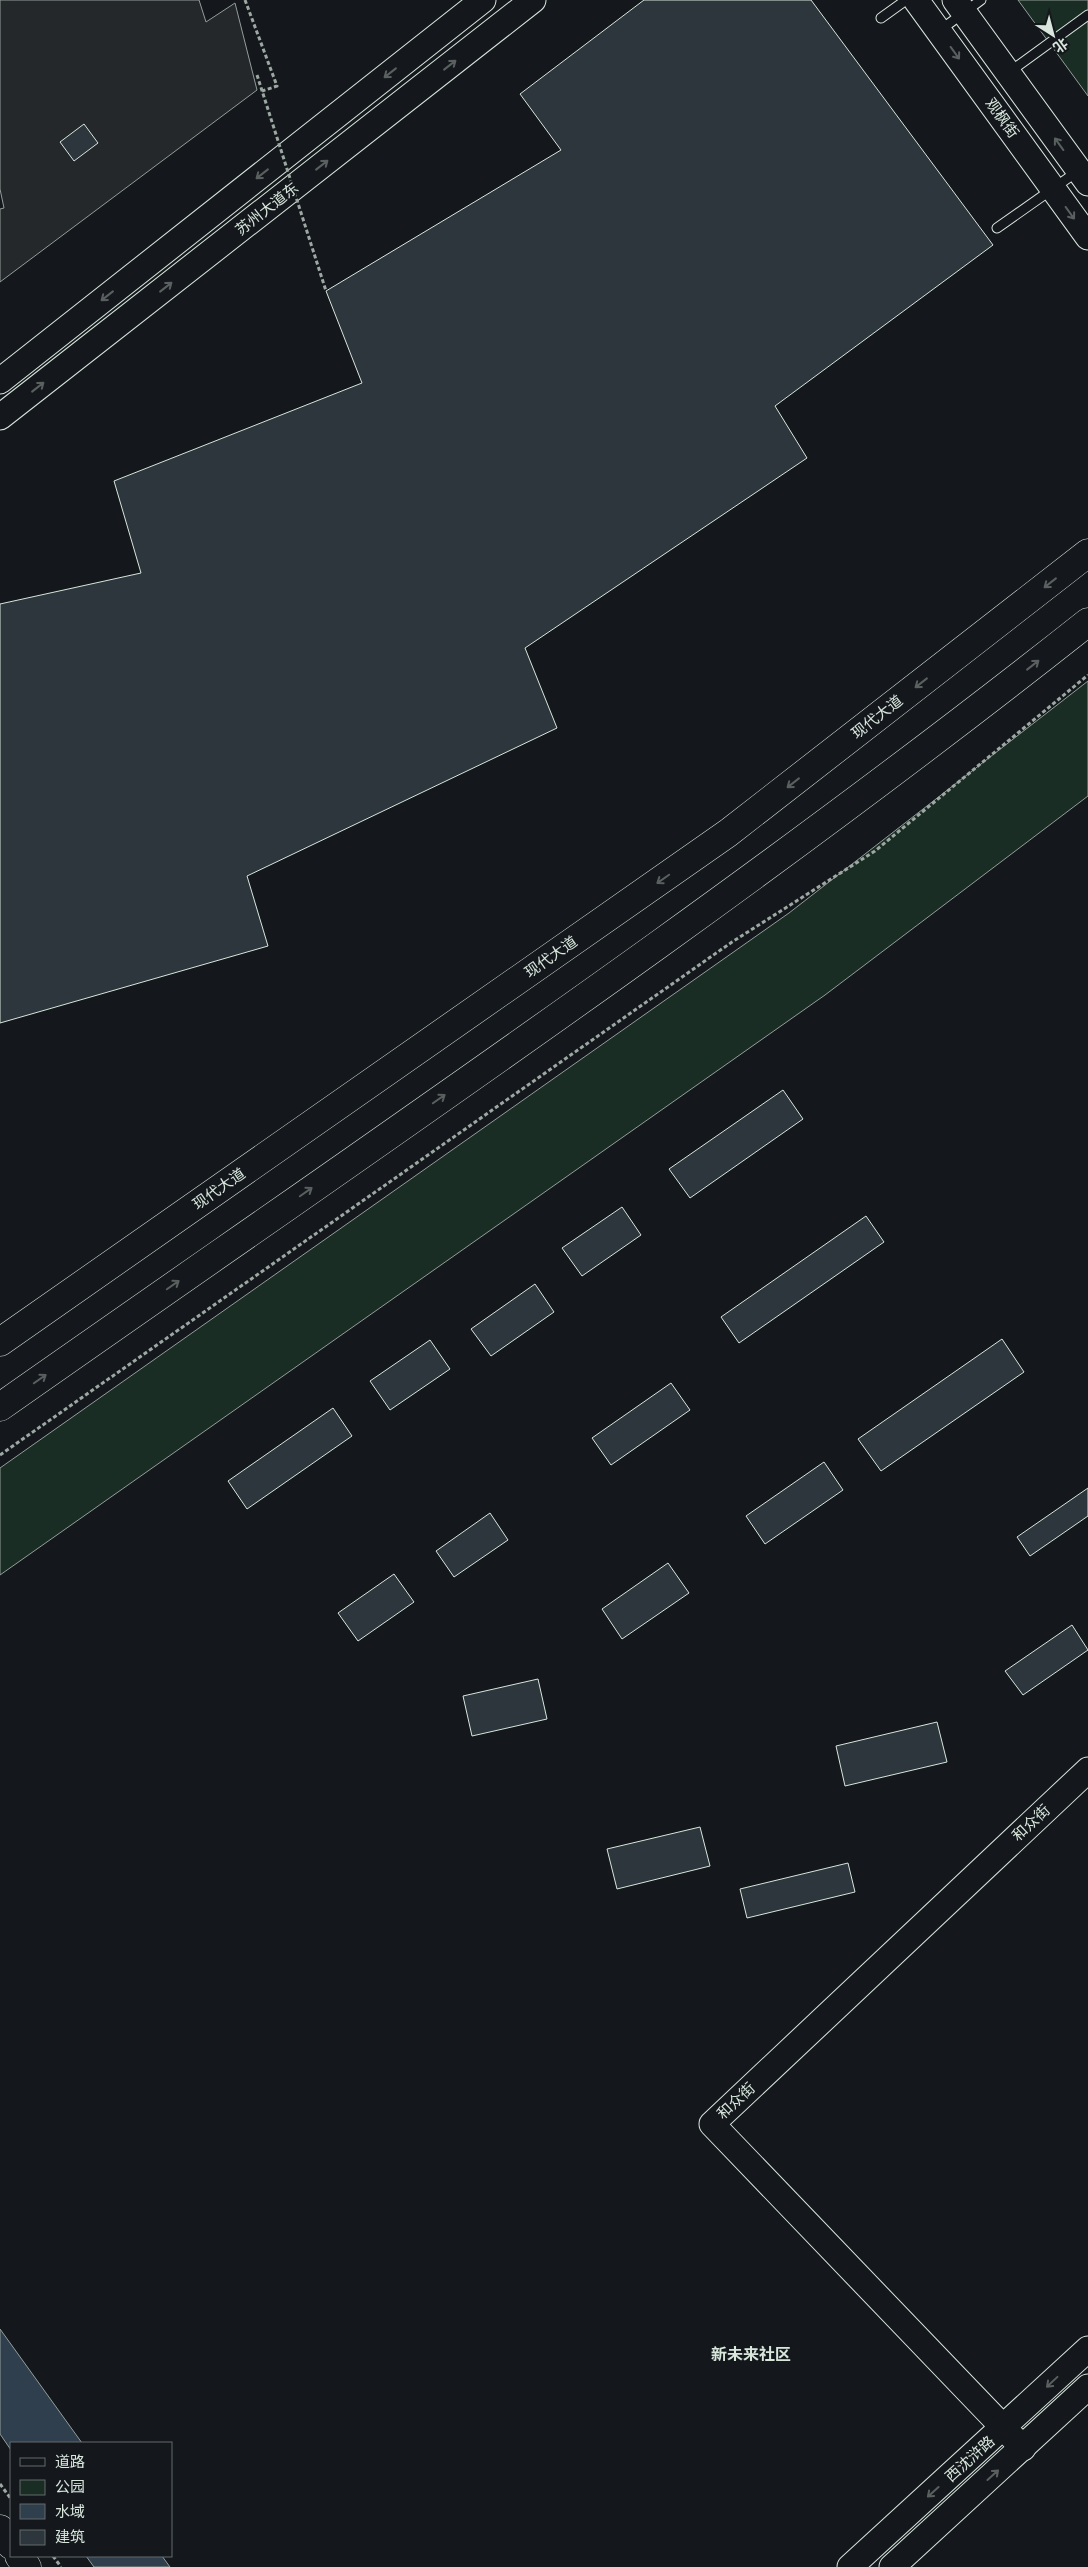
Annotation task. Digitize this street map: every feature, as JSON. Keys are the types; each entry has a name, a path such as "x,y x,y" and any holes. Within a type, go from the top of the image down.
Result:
{"main road":[{"name":"苏州大道东","path":"0,381 483,0"},
{"name":"苏州大道东","path":"0,417 533,0"},
{"name":"观枫街","path":"916,0 1088,237"},
{"name":"观枫街","path":"967,4 1008,73 1083,177"},
{"name":"现代大道","path":"0,1342 728,833 1088,553"},
{"path":"0,1407 757,875 995,696 1088,622"},
{"name":"和众街","path":"1023,2448 712,2124 1088,1770"},
{"name":"西沈浒路","path":"850,2567 1004,2428 1088,2349"},
{"name":"西沈浒路","path":"892,2567 1088,2387"},
{"path":"0,2529 10,2544"}],"lane":[{"path":"881,18 906,0"},
{"path":"939,31 967,4"},
{"path":"1008,73 1087,18"},
{"path":"997,228 1053,188 1083,177"}],"path":[{"path":"245,0 277,86 262,91"},
{"path":"257,75 326,291"},
{"path":"0,1455 732,942 875,850 1088,675"},
{"path":"0,2484 10,2498"}],"green space":[{"path":"1018,0 1088,0 1088,96"},
{"path":"1088,681 1088,796 825,995 0,1575 0,1468 789,913"}],"shaded area":[{"path":"0,0 199,0 206,22 235,3 257,90 0,282 0,209 4,208 0,189"}],"water":[{"path":"0,2329 81,2442 10,2442 10,2449 0,2434"},
{"path":"87,2557 163,2557 170,2567 94,2567"}],"building":[{"path":"644,0 811,0 993,245 775,406 807,458 525,648 557,728 247,876 268,946 0,1023 0,604 141,573 114,481 362,383 326,291 561,150 520,94"},
{"path":"84,124 98,143 74,161 60,142"},
{"path":"783,1090 803,1119 690,1198 669,1169"},
{"path":"622,1207 641,1235 582,1276 562,1248"},
{"path":"866,1216 884,1242 739,1343 721,1317"},
{"path":"535,1284 554,1312 491,1356 471,1329"},
{"path":"1002,1339 1024,1372 881,1471 858,1439"},
{"path":"430,1340 450,1369 390,1410 370,1381"},
{"path":"671,1383 690,1410 611,1465 592,1438"},
{"path":"333,1408 352,1436 247,1509 228,1481"},
{"path":"824,1462 843,1490 765,1544 746,1516"},
{"path":"1088,1488 1088,1516 1030,1556 1017,1537"},
{"path":"490,1513 508,1540 454,1577 436,1551"},
{"path":"668,1563 689,1593 622,1639 602,1609"},
{"path":"394,1574 414,1602 358,1641 338,1613"},
{"path":"1072,1625 1088,1650 1023,1695 1005,1671"},
{"path":"538,1679 547,1719 472,1736 463,1696"},
{"path":"937,1722 947,1762 845,1786 836,1746"},
{"path":"700,1827 710,1866 617,1889 607,1849"},
{"path":"848,1863 855,1892 747,1918 740,1889"}],"district":[{"name":"新未来社区","path":"751,2354"}]}
